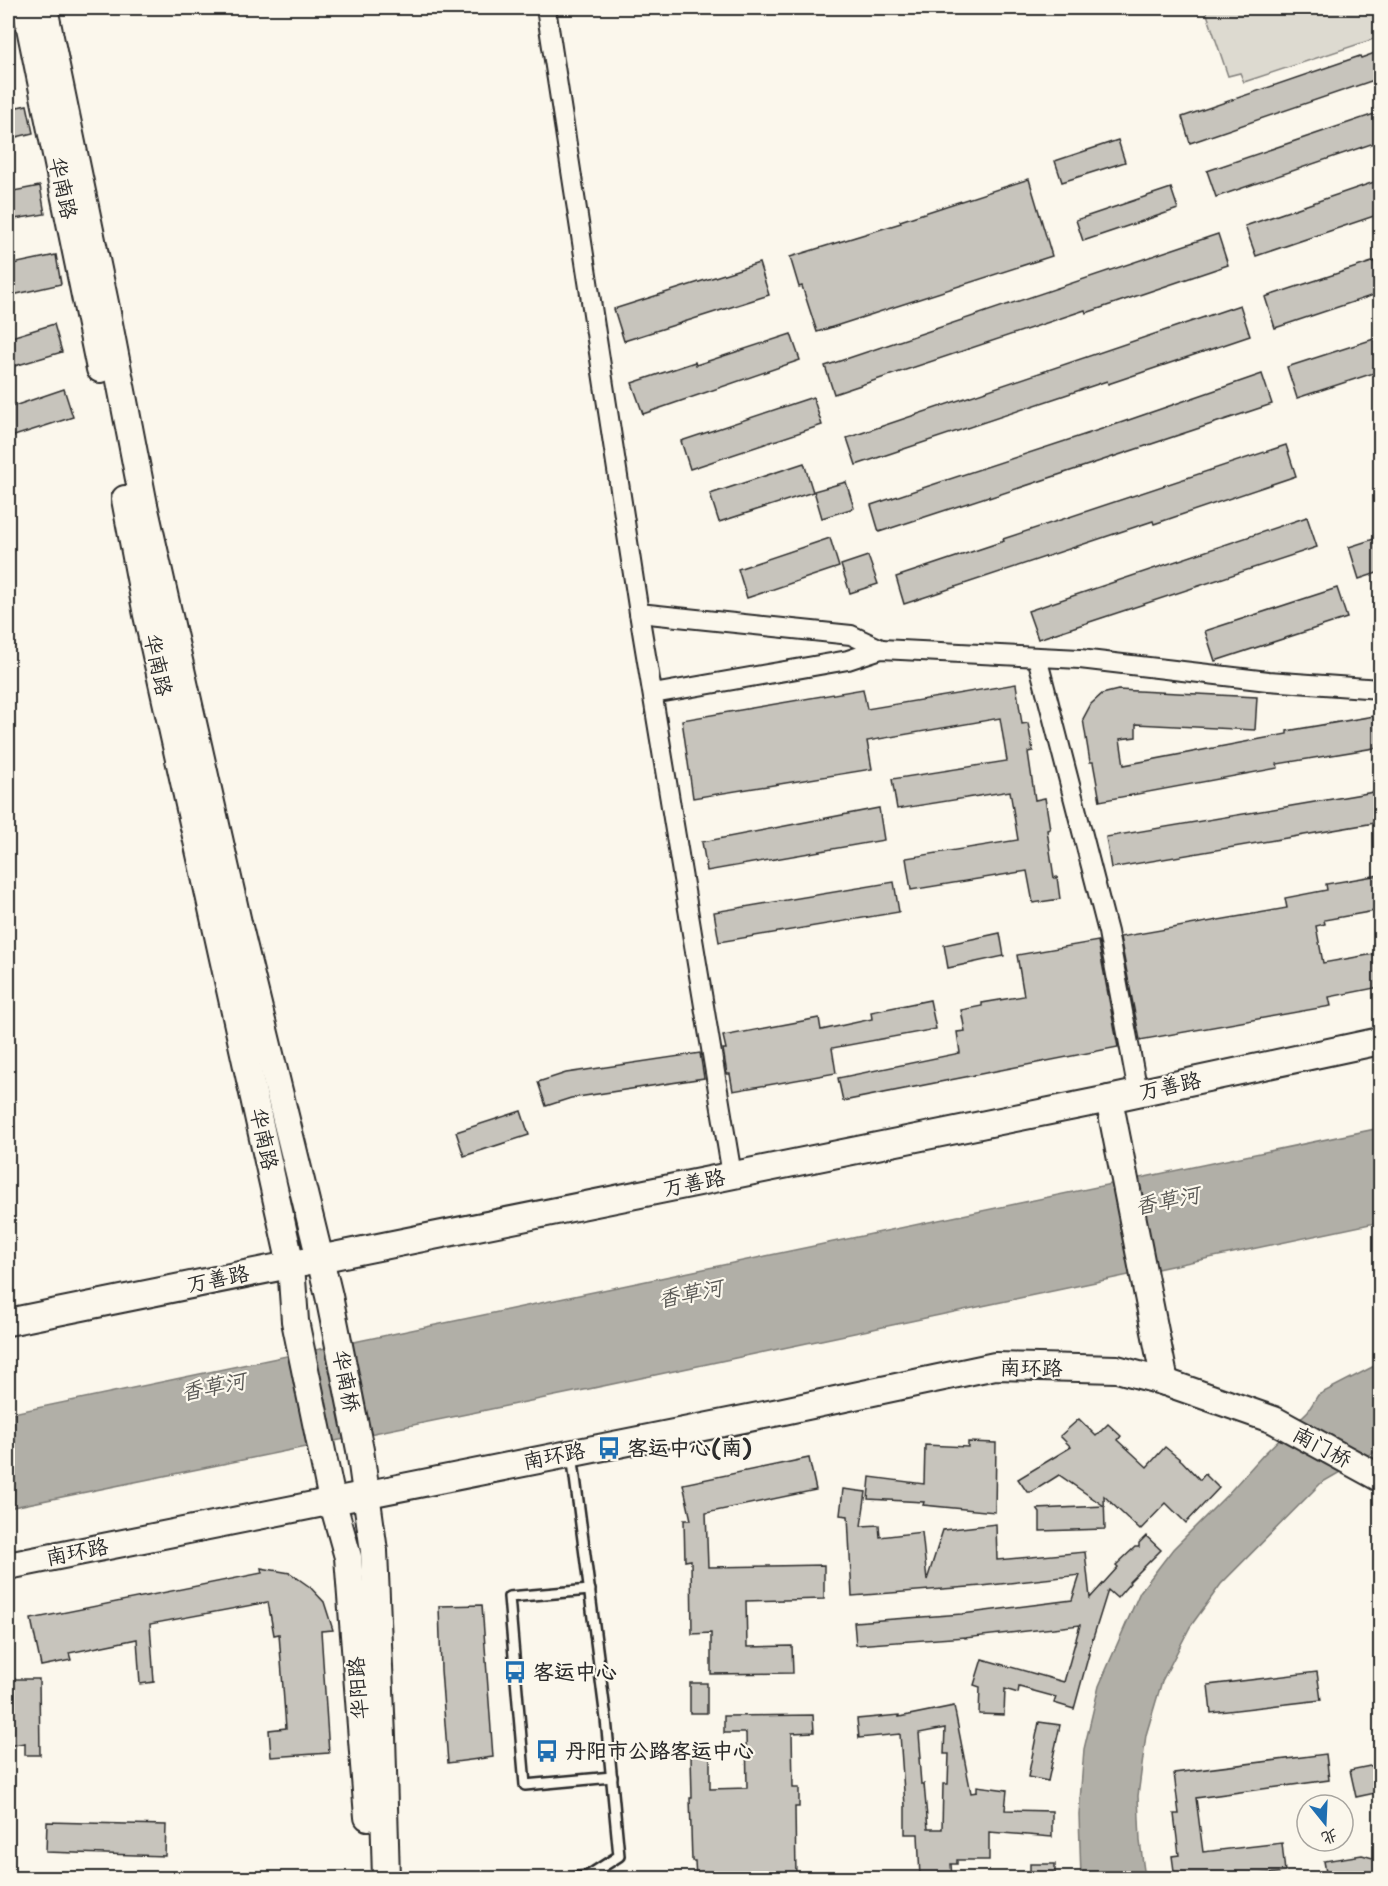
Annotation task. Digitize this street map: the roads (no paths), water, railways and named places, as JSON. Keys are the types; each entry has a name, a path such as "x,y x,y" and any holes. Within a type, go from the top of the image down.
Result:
{"main road":[{"name":"华南路","path":"26,8 147,615 291,1264 295,1321"},
{"name":"华南路","path":"44,8 144,505 236,916 332,1311"},
{"name":"万善路","path":"8,1322 1109,1099 1380,1041"},
{"path":"1109,1099 1165,1382"},
{"name":"华南桥","path":"332,1311 367,1493"},
{"name":"华南桥","path":"295,1321 332,1500"},
{"name":"南环路","path":"8,1566 995,1366 1117,1370 1165,1382 1274,1420"},
{"name":"南门桥","path":"1274,1420 1376,1476"},
{"path":"367,1493 374,1551 386,1878"},
{"name":"华阳路","path":"332,1500 348,1557 373,1878"}],"street":[{"path":"546,8 639,613 732,1175"},
{"path":"639,613 851,635 880,649"},
{"path":"653,694 848,660 880,649 1080,659 1268,681 1380,689"},
{"path":"1036,657 1108,932 1138,1092"}],"lane":[{"path":"570,1878 588,1876 619,1856 606,1719 572,1453"},
{"path":"590,1590 509,1597 525,1785 612,1777"}],"water":[{"name":"香草河","path":"1380,1128 1380,1222 589,1389 8,1508 8,1414"},
{"path":"1380,1363 1380,1449 1321,1483 1221,1584 1190,1627 1162,1681 1146,1735 1138,1796 1140,1841 1145,1878 1081,1878 1079,1814 1084,1749 1099,1686 1140,1592 1173,1549 1308,1411 1318,1395"}],"place":[{"name":"客运中心(南)","path":"609,1448"},
{"name":"客运中心","path":"515,1672"},
{"name":"丹阳市公路客运中心","path":"547,1751"}]}
